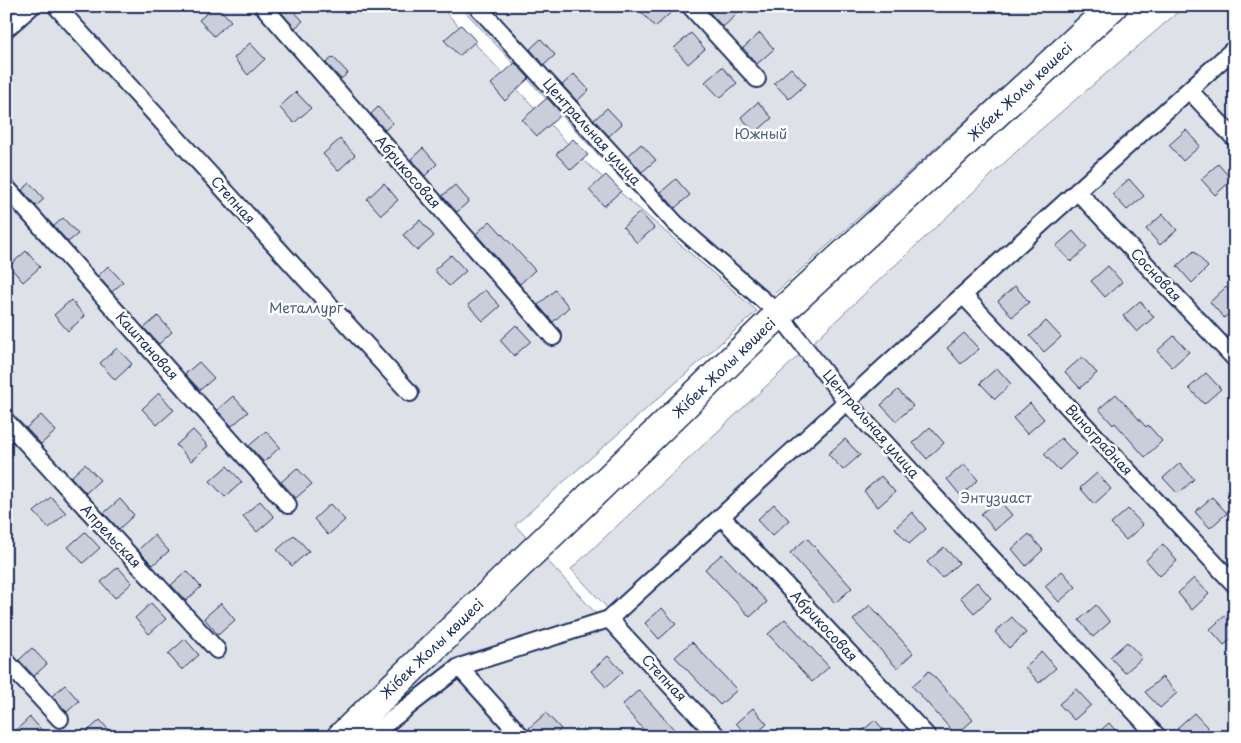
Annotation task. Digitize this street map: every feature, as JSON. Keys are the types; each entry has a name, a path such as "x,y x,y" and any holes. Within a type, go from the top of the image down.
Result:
{"highway":[{"name":"Жібек Жолы көшесі","path":"341,737 779,314 1113,6"}],"street":[{"path":"6,29 32,6"},
{"name":"Степная","path":"56,6 410,393"},
{"name":"Абрикосовая","path":"263,6 553,337"},
{"name":"Центральная улица","path":"477,6 675,222 779,314 847,402 1158,737"},
{"path":"690,6 757,79"},
{"path":"368,737 459,667 610,619 1235,48"},
{"path":"1189,90 1235,139"},
{"name":"Каштановая","path":"6,187 288,505"},
{"name":"Сосновая","path":"1078,191 1235,359"},
{"name":"Виноградная","path":"963,295 1235,585"},
{"name":"Апрельская","path":"6,421 217,650"},
{"name":"Абрикосовая","path":"721,516 928,737"},
{"name":"Степная","path":"610,619 718,737"},
{"path":"6,661 60,719"},
{"path":"459,667 522,737"}],"green space":[{"name":"Металлург","path":"6,6 440,6 584,161 757,311 515,525 709,737 6,737"},
{"name":"Южный","path":"460,6 1092,6 762,305 630,189"},
{"name":"Энтузиаст","path":"1185,6 1235,6 1235,737 727,737 571,569 1032,137"}],"building":[{"path":"215,6 231,21 214,36 199,20"},
{"path":"287,6 303,21 295,28 281,12"},
{"path":"636,6 678,6 655,27"},
{"path":"713,6 729,6 737,14 723,27 708,11"},
{"path":"461,25 476,41 459,56 444,40"},
{"path":"691,33 705,49 688,64 674,48"},
{"path":"760,33 774,49 757,64 743,48"},
{"path":"541,39 555,55 544,65 530,49"},
{"path":"250,43 265,59 248,75 234,58"},
{"path":"333,57 348,73 341,79 326,63"},
{"path":"515,63 529,78 505,101 491,84"},
{"path":"722,67 737,83 720,98 705,82"},
{"path":"791,68 806,84 789,99 774,83"},
{"path":"574,74 589,90 577,101 562,85"},
{"path":"296,92 311,108 294,123 279,107"},
{"path":"547,98 562,114 537,136 522,120"},
{"path":"758,102 772,118 755,133 741,117"},
{"path":"378,107 393,123 385,130 371,114"},
{"path":"607,108 622,124 609,136 594,120"},
{"path":"1186,130 1200,146 1183,161 1169,145"},
{"path":"340,139 355,155 338,171 323,154"},
{"path":"573,139 588,155 571,170 556,154"},
{"path":"641,144 656,160 642,172 628,156"},
{"path":"423,148 437,164 425,176 411,159"},
{"path":"1218,164 1232,180 1215,195 1201,179"},
{"path":"606,175 621,191 604,206 589,190"},
{"path":"676,179 690,195 675,208 661,192"},
{"path":"1129,179 1144,196 1127,210 1112,194"},
{"path":"30,183 44,199 36,206 22,190"},
{"path":"384,183 398,200 381,215 367,199"},
{"path":"455,185 469,201 457,212 442,196"},
{"path":"640,212 654,228 637,243 623,227"},
{"path":"1163,214 1177,230 1160,245 1146,229"},
{"path":"63,218 78,234 68,242 54,226"},
{"path":"420,220 434,236 417,251 403,235"},
{"path":"490,221 535,270 520,284 476,234"},
{"path":"1073,231 1087,247 1071,262 1056,246"},
{"path":"26,251 40,267 23,282 9,266"},
{"path":"1194,251 1208,267 1192,283 1177,266"},
{"path":"451,255 466,271 449,286 434,270"},
{"path":"108,266 123,282 112,292 98,276"},
{"path":"1108,266 1122,282 1105,297 1091,281"},
{"path":"1015,286 1029,302 1012,317 998,301"},
{"path":"1226,287 1235,296 1235,308 1224,318 1210,302"},
{"path":"485,290 500,306 483,321 468,305"},
{"path":"555,290 569,307 553,322 538,305"},
{"path":"71,300 85,316 68,331 54,315"},
{"path":"1140,301 1154,317 1137,332 1123,316"},
{"path":"158,316 172,332 159,344 144,328"},
{"path":"1046,321 1061,337 1044,352 1030,336"},
{"path":"516,325 531,341 514,356 500,340"},
{"path":"964,333 979,349 961,364 947,348"},
{"path":"1174,336 1189,352 1172,367 1157,351"},
{"path":"117,348 132,364 115,380 100,363"},
{"path":"1082,357 1097,373 1080,388 1065,372"},
{"path":"199,362 214,378 200,390 185,374"},
{"path":"997,368 1011,384 995,399 980,383"},
{"path":"1206,373 1221,389 1204,404 1189,388"},
{"path":"898,390 913,406 896,421 881,405"},
{"path":"159,393 174,410 157,425 142,409"},
{"path":"1116,394 1146,427 1148,425 1162,441 1145,457 1115,423 1113,425 1099,409"},
{"path":"233,396 248,412 232,426 217,410"},
{"path":"1030,403 1044,419 1027,434 1013,418"},
{"path":"41,415 56,431 41,444 26,428"},
{"path":"930,427 944,443 927,459 913,443"},
{"path":"193,430 208,446 191,461 176,445"},
{"path":"266,431 280,447 264,462 249,446"},
{"path":"1061,438 1076,454 1059,470 1044,454"},
{"path":"845,439 860,455 843,470 828,454"},
{"path":"1180,463 1194,479 1178,494 1163,478"},
{"path":"85,464 100,480 86,493 71,477"},
{"path":"964,464 978,480 961,496 947,479"},
{"path":"227,466 242,482 225,497 210,481"},
{"path":"297,468 312,484 296,498 281,482"},
{"path":"1097,473 1111,489 1094,504 1080,488"},
{"path":"881,476 895,492 878,507 864,491"},
{"path":"51,497 66,513 49,528 34,512"},
{"path":"1212,497 1227,513 1210,528 1195,512"},
{"path":"120,499 134,515 119,529 104,513"},
{"path":"998,499 1012,515 995,530 981,514"},
{"path":"260,501 274,517 257,532 243,516"},
{"path":"330,504 345,520 328,535 314,519"},
{"path":"774,504 789,520 772,536 757,520"},
{"path":"1128,509 1143,525 1126,540 1111,524"},
{"path":"912,512 926,529 909,544 895,528"},
{"path":"85,532 100,548 83,563 68,547"},
{"path":"1029,534 1043,550 1026,566 1012,549"},
{"path":"154,535 169,551 153,565 138,550"},
{"path":"294,535 309,551 292,566 277,550"},
{"path":"807,538 852,588 835,603 790,553"},
{"path":"1163,544 1177,561 1160,576 1146,560"},
{"path":"944,547 959,563 942,578 927,562"},
{"path":"722,554 767,602 750,617 705,569"},
{"path":"118,567 132,583 115,598 101,582"},
{"path":"187,571 201,587 186,601 171,585"},
{"path":"1062,571 1076,587 1059,602 1045,586"},
{"path":"1194,578 1209,594 1192,610 1178,593"},
{"path":"977,582 991,598 974,613 960,597"},
{"path":"151,603 166,619 149,634 135,618"},
{"path":"221,603 235,620 218,635 204,618"},
{"path":"870,605 913,653 897,668 853,620"},
{"path":"1096,605 1110,622 1093,637 1079,620"},
{"path":"662,608 676,624 659,639 645,623"},
{"path":"1227,614 1235,623 1235,636 1224,645 1210,629"},
{"path":"1012,617 1026,633 1009,648 995,632"},
{"path":"785,619 829,667 812,682 768,634"},
{"path":"185,639 199,655 182,670 168,654"},
{"path":"692,642 737,690 720,705 675,657"},
{"path":"1127,642 1142,658 1125,673 1110,657"},
{"path":"32,648 47,664 34,676 19,660"},
{"path":"1042,652 1056,668 1039,683 1025,667"},
{"path":"608,656 623,672 606,687 591,671"},
{"path":"929,671 973,720 956,735 912,686"},
{"path":"1162,677 1177,693 1160,708 1145,692"},
{"path":"65,685 79,701 67,712 52,696"},
{"path":"1076,689 1091,705 1074,720 1059,704"},
{"path":"639,690 681,737 650,737 622,705"},
{"path":"753,708 767,724 753,737 748,737 736,723"},
{"path":"546,713 561,729 553,737 537,737 529,728"},
{"path":"1194,713 1209,729 1200,737 1185,737 1177,728"},
{"path":"30,717 48,737 9,737"},
{"path":"100,720 115,737 81,737"},
{"path":"875,720 890,737 855,737"},
{"path":"1109,723 1121,737 1093,737"}]}
